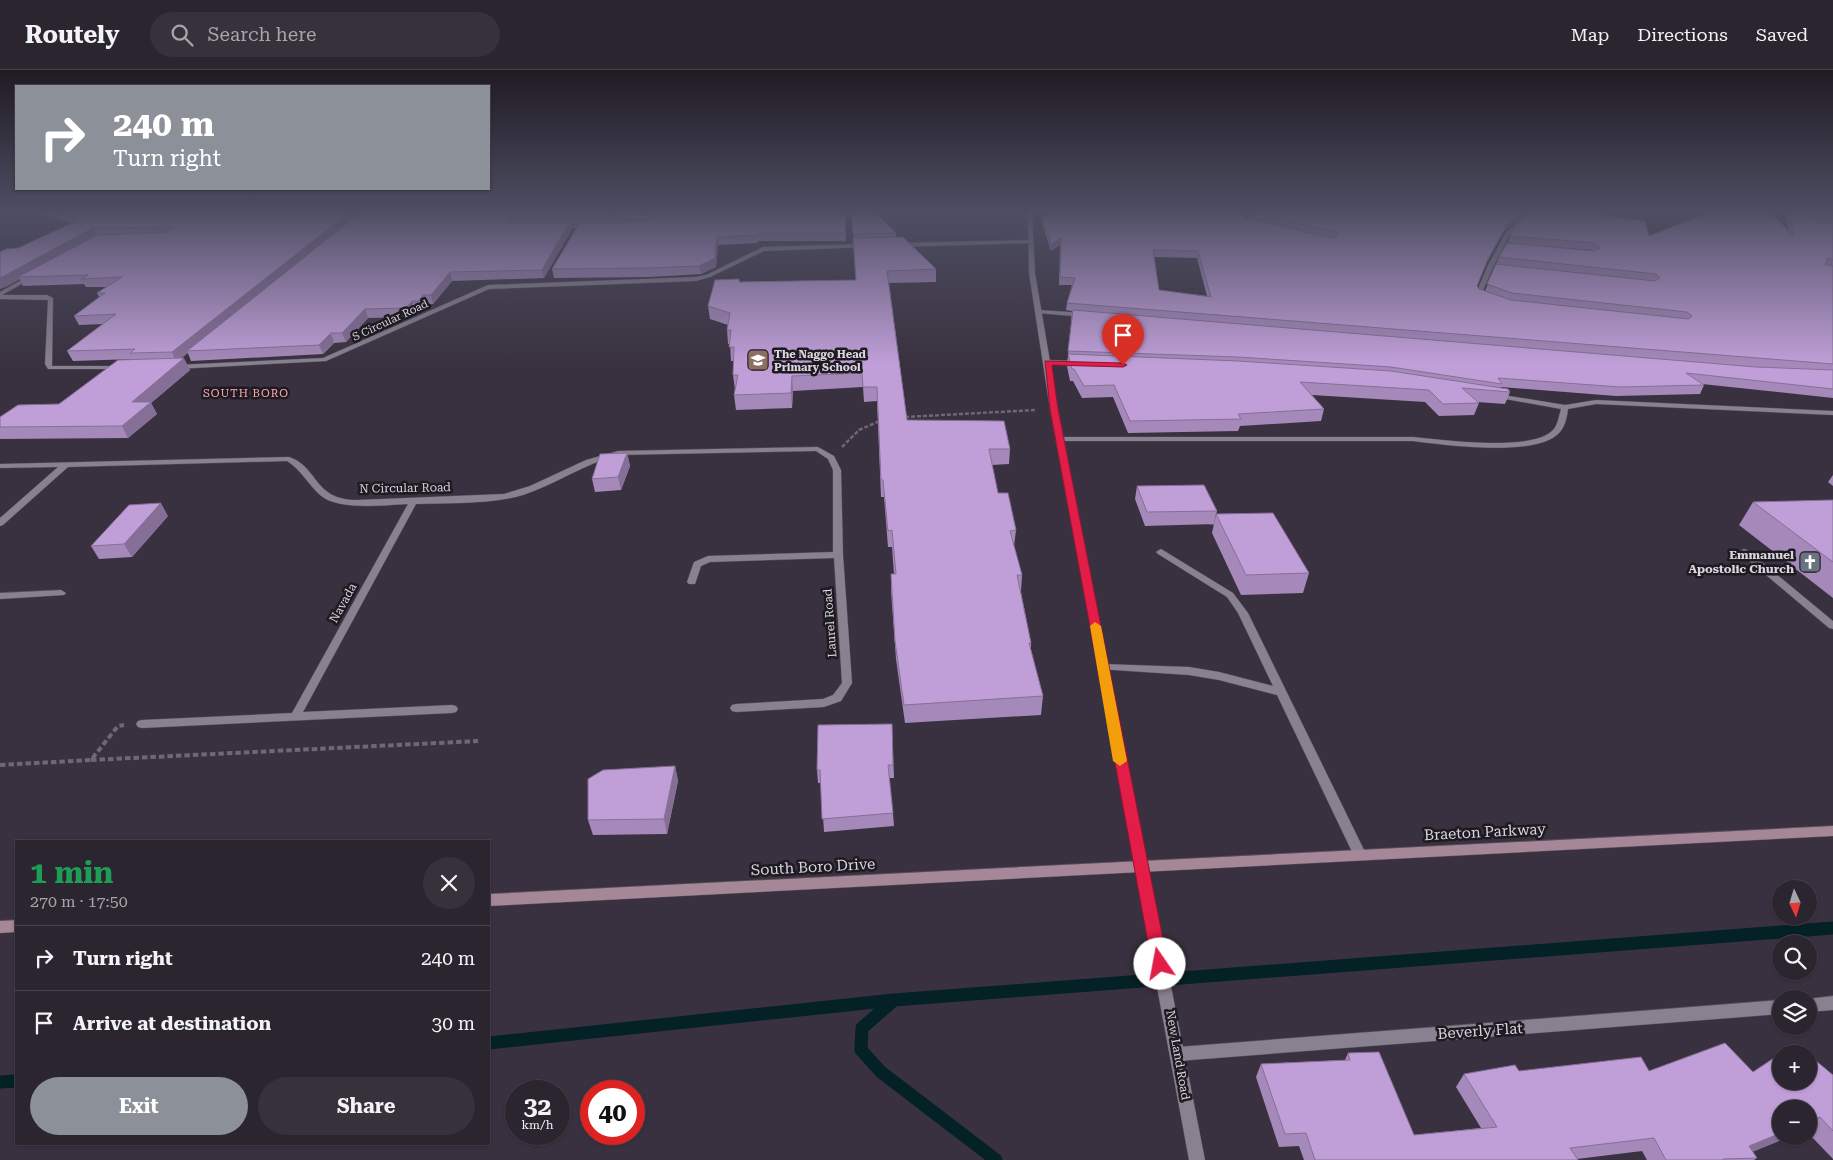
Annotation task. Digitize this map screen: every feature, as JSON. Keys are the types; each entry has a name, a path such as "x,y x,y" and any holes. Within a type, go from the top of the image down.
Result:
{"main road":[{"name":"Braeton Parkway","path":"1140,866 1833,831"},
{"name":"South Boro Drive","path":"490,900 1140,866"},
{"path":"0,927 15,926"}],"street":[{"name":"S Circular Road","path":"167,367 324,360 482,288 696,279 708,276 735,263"},
{"name":"New Land Road","path":"1031,263 1054,409 1197,1160"},
{"path":"1492,263 1478,294 1493,300"},
{"path":"1490,267 1499,268"},
{"path":"0,296 35,275"},
{"path":"545,284 550,276"},
{"path":"0,296 47,297 51,299 48,364 50,368 128,368"},
{"path":"1039,312 1088,316"},
{"path":"177,367 185,361"},
{"path":"1047,362 1087,364"},
{"path":"1482,393 1565,407 1596,402 1833,413"},
{"path":"1061,439 1413,439 1464,444 1509,444 1539,442 1555,433 1562,422 1565,407"},
{"name":"N Circular Road","path":"0,466 289,459 300,465 326,495 334,500 350,502 413,502 518,495 534,489 592,459 618,453 818,449 831,458"},
{"name":"Laurel Road","path":"736,708 824,703 837,698 847,683 838,555 837,470 831,458"},
{"path":"0,523 66,464"},
{"name":"Navada","path":"295,717 413,502"},
{"path":"1161,552 1230,596 1243,613 1360,854"},
{"path":"1744,552 1833,626"},
{"path":"692,582 697,564 708,559 838,555"},
{"path":"0,596 61,594"},
{"path":"1103,667 1190,671 1219,676 1281,692"},
{"path":"142,724 452,709"},
{"path":"1817,1004 1833,1003"},
{"name":"Beverly Flat","path":"1178,1054 1772,1008"}],"path":[{"path":"903,417 1054,409"},
{"path":"831,458 859,430 883,419"},
{"path":"91,760 118,726 142,724"},
{"path":"0,765 478,741"}],"building":[{"path":"0,263 28,263 0,278"},
{"path":"45,263 285,263 172,352 130,353 135,349 67,351 116,314 74,316 105,293 97,293 122,277 81,279 88,275 18,277"},
{"path":"297,263 546,263 542,270 450,272 431,295 423,295 419,301 412,301 406,308 365,309 342,333 331,333 319,345 187,351"},
{"path":"556,263 705,263 699,266 552,269"},
{"path":"855,263 930,263 936,269 887,271 907,420 1004,421 1010,449 989,449 998,493 1008,493 1016,530 1010,531 1022,575 1017,575 1031,643 1029,643 1043,696 904,705 895,641 891,574 896,574 892,530 888,531 883,480 881,480 877,387 863,387 862,373 792,376 791,393 734,395 738,375 733,375 734,347 729,347 731,330 727,330 730,313 708,306 715,280 739,279 739,282 856,280"},
{"path":"1060,263 1155,263 1159,290 1211,297 1201,263 1486,263 1477,286 1479,289 1511,300 1689,319 1692,316 1687,312 1512,293 1487,284 1496,264 1655,281 1660,278 1656,274 1553,263 1826,263 1833,266 1833,364 1067,303 1075,278 1060,277"},
{"path":"1073,310 1756,367 1833,370 1833,389 1686,373 1704,385 1620,387 1498,378 1502,384 1391,367 1238,357 1068,351"},
{"path":"1068,354 1238,361 1391,371 1508,389 1510,392 1462,388 1479,403 1443,404 1429,390 1300,382 1324,409 1238,414 1241,419 1130,421 1114,385 1084,386 1074,369 1072,369"},
{"path":"184,358 132,402 151,402 122,426 0,427 0,417 18,405 59,404 118,360"},
{"path":"627,453 618,477 592,479 600,454"},
{"path":"1204,485 1217,511 1147,512 1137,486"},
{"path":"1833,500 1833,562 1753,502"},
{"path":"161,503 124,544 91,546 129,505"},
{"path":"1273,513 1309,573 1246,575 1216,514"},
{"path":"892,724 893,765 888,765 893,813 822,819 820,770 817,770 818,725"},
{"path":"675,766 664,819 588,820 588,779 603,770"},
{"path":"1725,1043 1753,1072 1772,1059 1772,1090 1817,1090 1817,1062 1833,1075 1833,1131 1820,1117 1817,1118 1817,1100 1772,1100 1772,1137 1749,1146 1757,1158 1666,1160 1654,1138 1570,1148 1578,1160 1315,1160 1306,1133 1285,1134 1261,1064 1350,1060 1348,1053 1379,1052 1414,1135 1497,1127 1464,1074 1515,1065 1519,1071 1641,1057 1649,1071"}],"waterway":[{"path":"894,1000 1833,928"},
{"path":"490,1043 894,1000"},
{"path":"894,1000 862,1028 861,1050 881,1072 996,1160"},
{"path":"0,1082 15,1081"}],"slow traffic":[{"path":"1095,626 1120,761"}],"place":[{"name":"The Naggo Head Primary School","path":"758,360"},
{"name":"Emmanuel Apostolic Church","path":"1810,562"}],"district":[{"name":"SOUTH BORO","path":"246,393"}],"route":[{"path":"1123,365 1047,362 1054,409 1160,964"}]}
